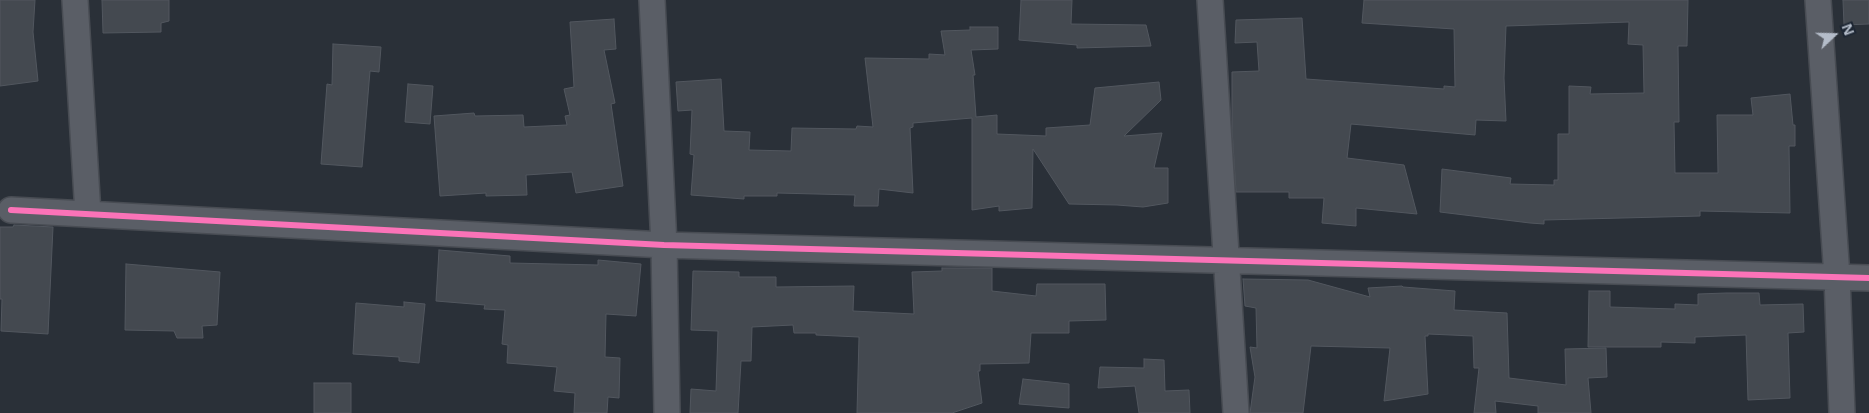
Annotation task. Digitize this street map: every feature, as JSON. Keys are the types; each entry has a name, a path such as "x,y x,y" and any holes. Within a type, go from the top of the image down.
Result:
{"street":[{"path":"75,0 88,214"},
{"path":"652,0 664,245 667,413"},
{"path":"1210,0 1228,260 1236,413"},
{"path":"1818,0 1837,277 1842,413"},
{"path":"11,210 664,245 1869,278"}],"building":[{"path":"0,0 35,0 33,32 38,81 0,86"},
{"path":"102,0 169,0 169,21 161,23 161,32 103,33"},
{"path":"1021,0 1072,0 1071,24 1146,25 1151,46 1077,48 1077,45 1019,40"},
{"path":"1364,0 1688,0 1687,46 1678,46 1679,122 1674,122 1675,173 1718,173 1717,115 1753,115 1751,98 1790,94 1793,125 1795,125 1795,146 1789,146 1790,213 1700,211 1700,216 1544,220 1544,224 1440,212 1442,169 1511,178 1510,184 1554,185 1554,180 1558,180 1558,134 1569,134 1569,86 1591,87 1590,94 1644,93 1643,45 1628,44 1629,22 1506,26 1504,78 1506,121 1476,120 1475,135 1351,124 1347,158 1404,165 1417,214 1356,208 1356,226 1322,223 1324,198 1289,198 1289,192 1236,192 1232,129 1232,72 1259,71 1257,42 1235,43 1236,20 1302,18 1306,79 1444,89 1444,86 1455,87 1454,29 1362,23"},
{"path":"1843,0 1869,0 1869,24 1844,25"},
{"path":"614,19 616,49 604,50 615,103 611,104 623,186 576,193 572,172 526,175 527,195 486,196 486,193 440,196 434,116 474,113 475,116 523,115 524,127 567,125 565,116 570,115 564,89 574,87 570,22"},
{"path":"970,27 998,27 998,49 971,50 975,75 973,75 976,117 997,115 997,134 1046,136 1046,128 1090,125 1095,88 1159,82 1161,100 1124,136 1162,133 1154,168 1168,168 1168,203 1143,207 1069,204 1033,149 1032,208 999,211 999,206 972,210 972,118 913,123 913,127 910,128 913,193 879,189 878,206 854,206 855,195 777,193 777,196 744,196 744,199 691,195 694,155 690,154 692,110 678,111 676,82 721,79 724,131 750,132 749,150 791,151 792,128 856,129 857,126 873,127 865,58 929,59 929,54 945,55 941,31 970,30"},
{"path":"333,44 381,47 379,72 370,71 362,167 321,164 327,84 332,85"},
{"path":"408,84 433,86 430,124 405,122"},
{"path":"14,225 53,227 48,334 1,331 0,227 13,227"},
{"path":"439,250 510,256 510,263 598,265 598,260 641,264 636,316 606,314 605,357 620,358 619,398 608,397 607,413 574,413 575,393 554,391 557,367 507,363 508,345 502,344 505,310 484,309 485,305 436,301"},
{"path":"126,264 220,272 217,325 202,326 203,338 177,338 174,331 125,330"},
{"path":"942,268 992,268 992,291 1036,296 1037,284 1105,284 1106,320 1069,321 1069,333 1031,333 1029,363 980,364 980,371 978,371 982,403 952,413 857,413 859,337 794,333 793,325 752,327 751,361 741,361 738,413 690,413 691,389 716,391 718,331 691,330 693,271 739,272 739,277 776,277 776,287 854,286 853,311 914,314 912,272 942,271"},
{"path":"1243,279 1308,280 1370,297 1368,288 1402,286 1455,291 1454,310 1507,313 1509,378 1566,385 1565,349 1606,348 1607,377 1588,378 1591,413 1538,413 1538,406 1495,401 1496,413 1474,413 1479,368 1474,368 1473,336 1428,334 1428,336 1425,336 1428,394 1384,401 1390,348 1311,346 1303,413 1250,413 1255,377 1250,347 1257,348 1256,308 1245,306"},
{"path":"1589,291 1610,291 1610,307 1675,309 1675,304 1698,305 1698,294 1726,293 1759,293 1760,305 1803,304 1804,332 1788,333 1790,398 1748,400 1746,335 1695,337 1695,343 1661,342 1661,347 1588,347"},
{"path":"404,302 425,304 419,363 399,361 399,357 353,354 356,303 404,307"},
{"path":"1144,359 1164,360 1165,391 1189,390 1190,413 1139,413 1135,386 1098,388 1100,367 1144,368"},
{"path":"1023,379 1069,384 1069,408 1019,404"},
{"path":"314,383 351,383 351,413 314,413"}],"cycle path":[{"path":"11,210 664,245 1869,278"}]}
